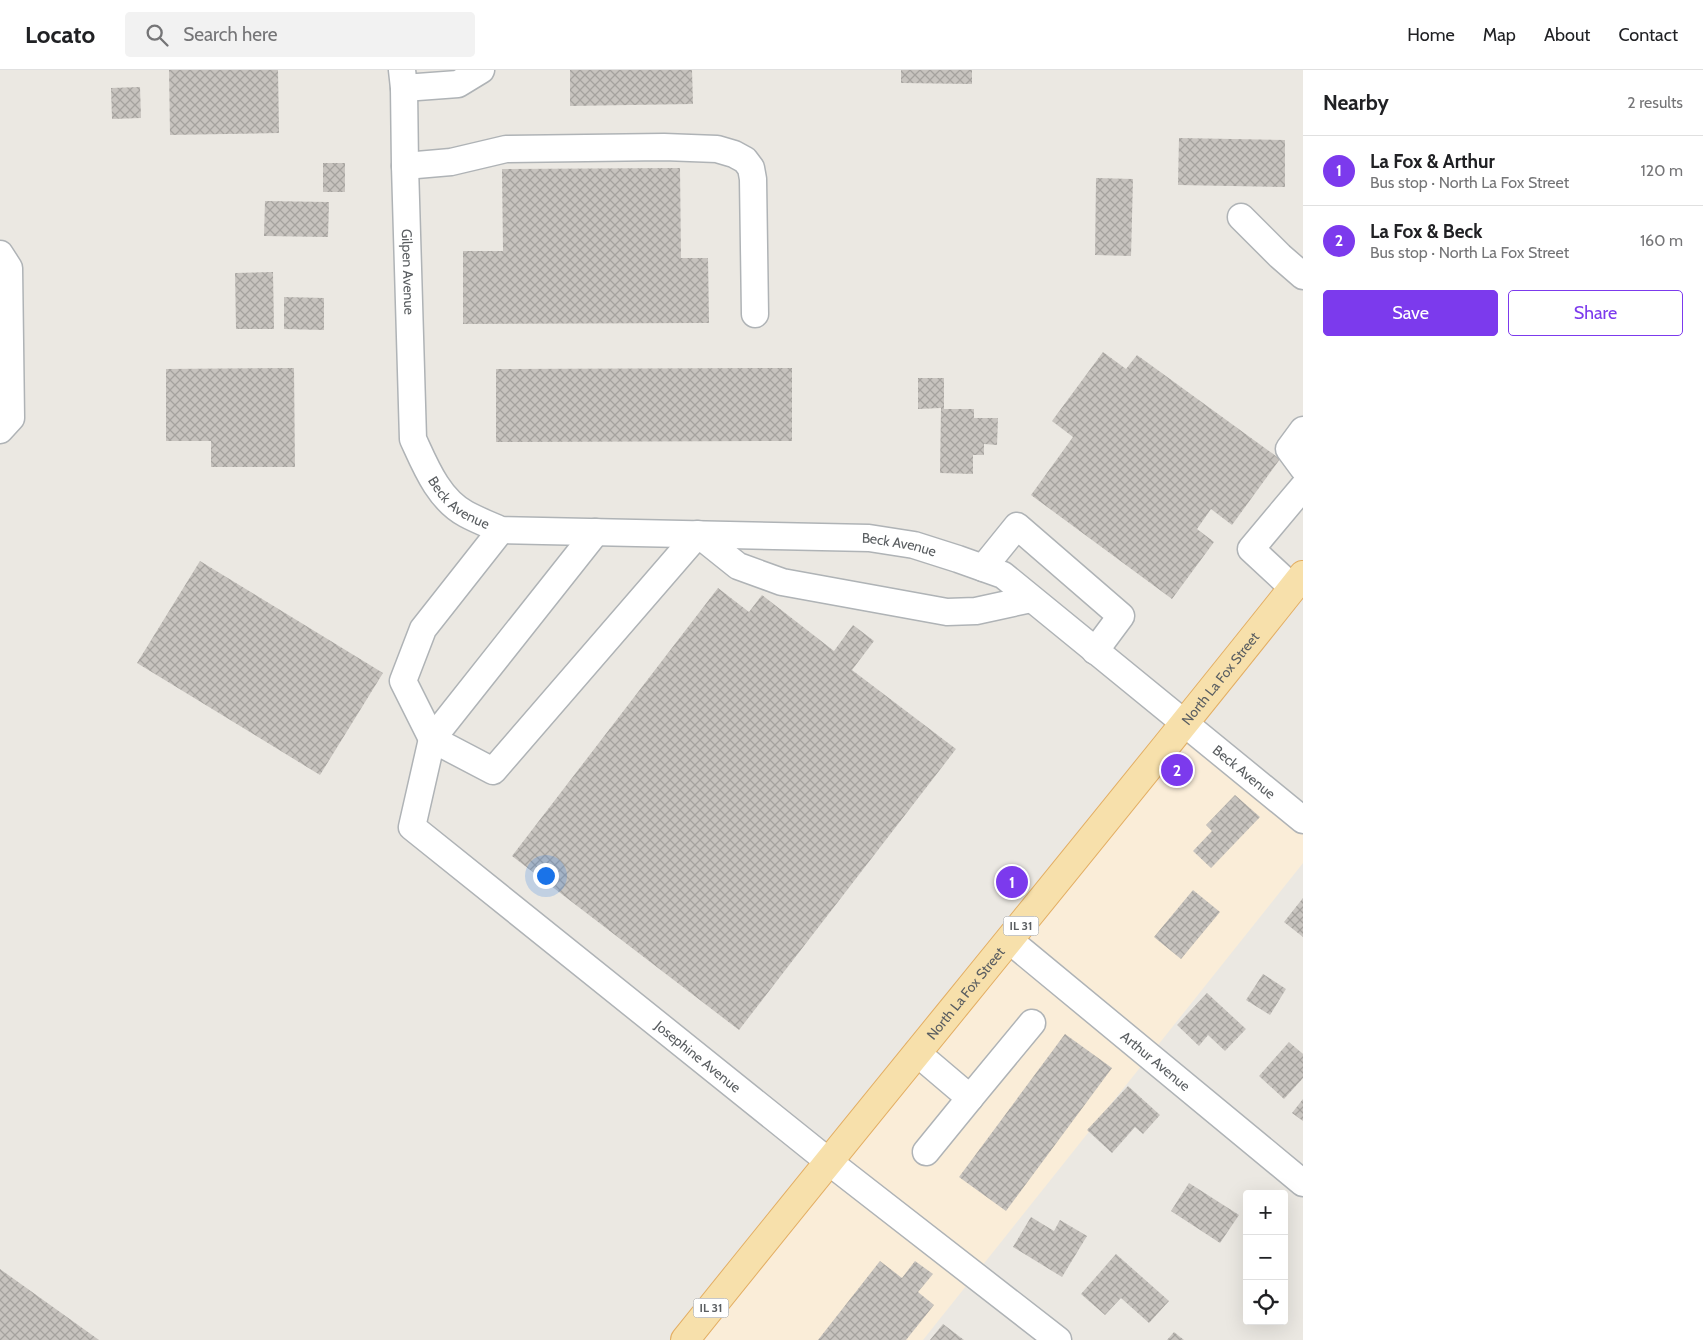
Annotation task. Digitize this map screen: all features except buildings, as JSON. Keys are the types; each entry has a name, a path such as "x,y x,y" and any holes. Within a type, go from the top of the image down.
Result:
{"main road":[{"name":"North La Fox Street","path":"685,1340 1298,582"}],"street":[{"path":"403,79 458,84 481,70"},
{"name":"Gilpen Avenue","path":"403,79 413,439 428,471"},
{"path":"405,166 451,162 506,149 664,147 717,149 734,154 745,160 751,168 753,179 755,314"},
{"path":"1241,216 1280,256 1303,276"},
{"path":"0,254 9,268 11,359 11,418 0,430"},
{"path":"1303,430 1289,449 1303,468"},
{"name":"Beck Avenue","path":"428,471 443,495 464,513 501,530 869,538 914,545 983,568 1002,576 1303,820"},
{"path":"1298,582 1251,549 1303,487"},
{"path":"983,568 1017,526 1121,616 1095,651"},
{"path":"501,530 423,629 403,681 432,738 492,771 698,534 738,566 782,582 946,612 976,611 1031,599"},
{"path":"432,738 596,532"},
{"name":"Josephine Avenue","path":"432,738 412,826 828,1161 1058,1340"},
{"name":"Arthur Avenue","path":"1009,940 1303,1183"},
{"path":"926,1152 1032,1023"},
{"path":"917,1053 970,1098"}],"shaded area":[{"path":"1190,723 1303,817 1303,863 923,1340 693,1340"}],"place":[{"name":"La Fox & Beck","path":"1177,770"},
{"name":"La Fox & Arthur","path":"1012,882"}]}
